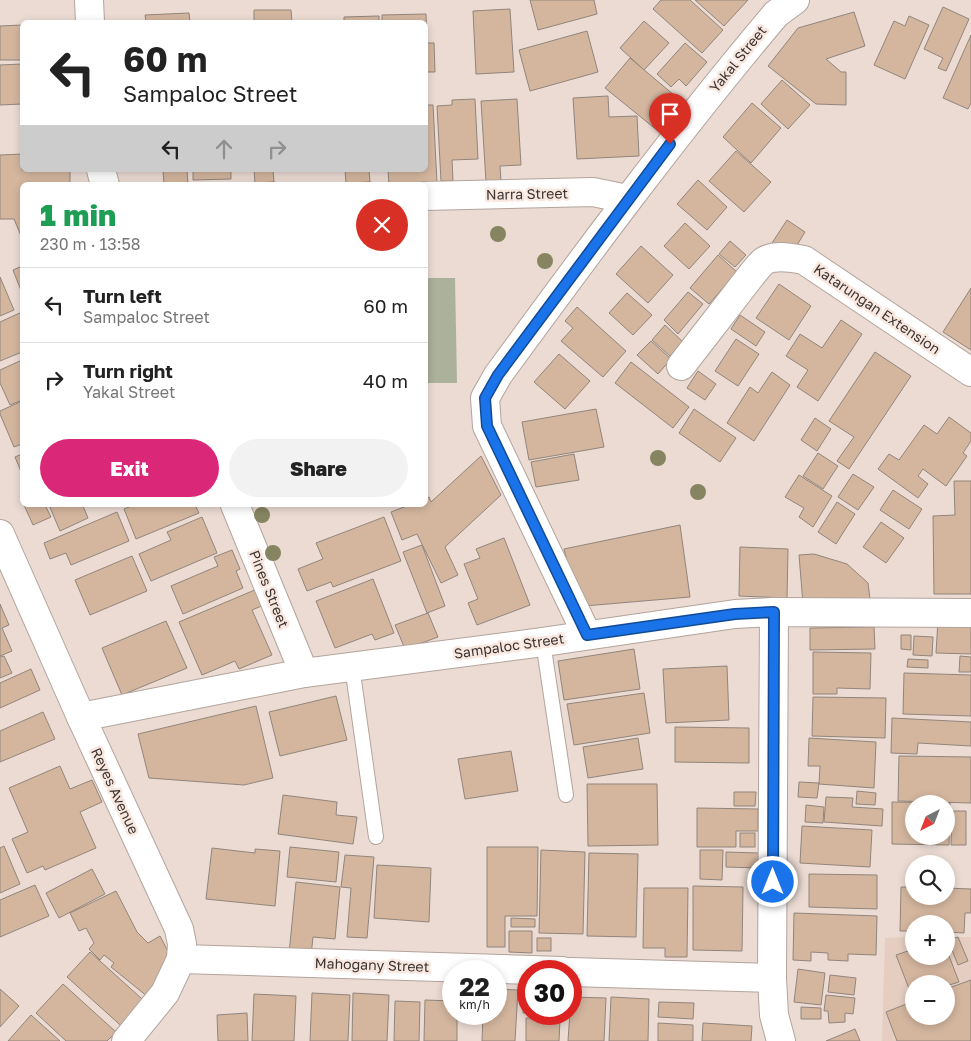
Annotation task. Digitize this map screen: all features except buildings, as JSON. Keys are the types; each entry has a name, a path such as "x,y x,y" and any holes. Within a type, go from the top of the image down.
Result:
{"street":[{"path":"89,0 90,20"},
{"name":"Yakal Street","path":"587,635 487,426 485,398 498,375 627,199 753,41 776,14 796,0"},
{"name":"Narra Street","path":"428,196 593,192 627,199"},
{"name":"Katarungan Extension","path":"681,366 764,261 789,257 804,260 971,372"},
{"name":"Pines Street","path":"236,507 304,673"},
{"name":"Reyes Avenue","path":"0,534 81,717 179,929 182,944 181,959 165,993 126,1041"},
{"path":"774,612 772,978 774,1015 782,1041"},
{"name":"Sampaloc Street","path":"81,717 304,673 543,642 735,614 774,612 971,613"},
{"name":"Mahogany Street","path":"181,959 517,970"},
{"path":"582,972 772,978"}],"lane":[{"path":"543,642 566,795"},
{"path":"352,666 376,837"}],"shaded area":[{"path":"905,937 905,965 955,965 955,937 971,937 971,1041 882,1041 885,938"}],"green space":[{"path":"428,278 455,278 457,383 428,383"}],"route":[{"path":"670,144 627,199 498,375 485,398 487,426 587,635 735,614 774,612 773,882"}]}
